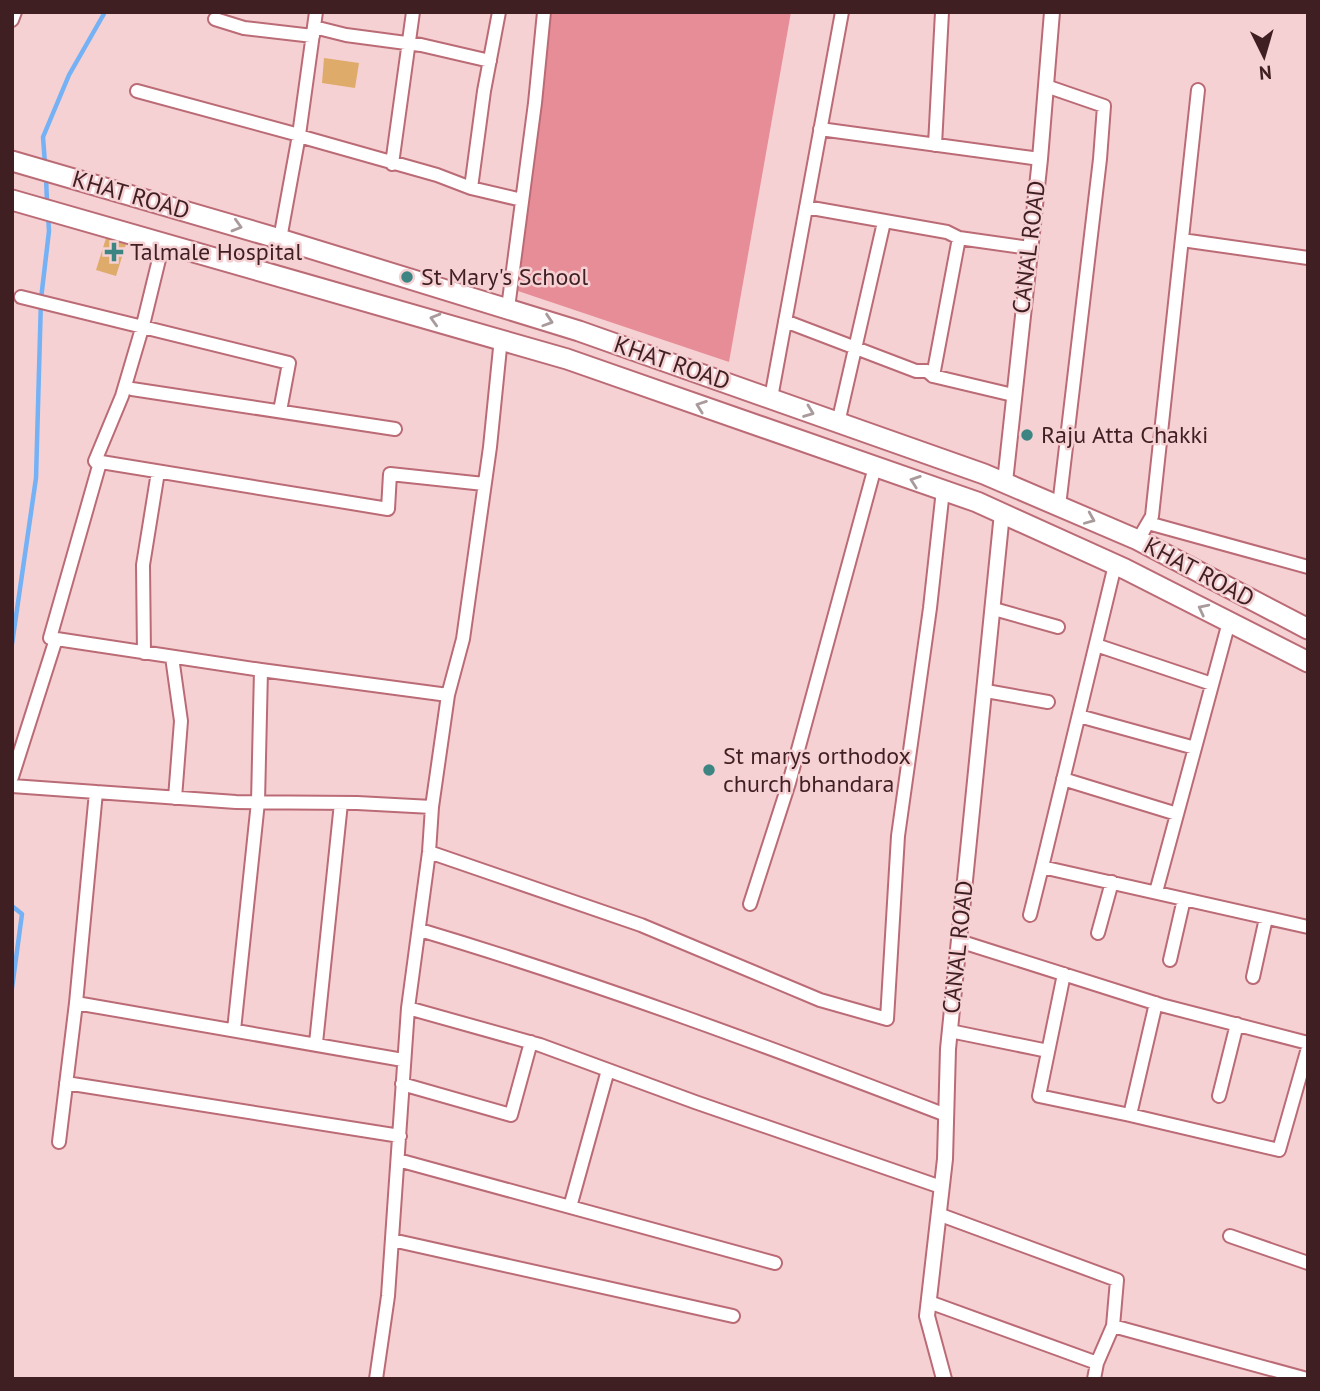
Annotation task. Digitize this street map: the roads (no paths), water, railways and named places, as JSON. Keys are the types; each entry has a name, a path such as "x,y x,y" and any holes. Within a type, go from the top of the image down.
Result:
{"highway":[{"name":"KHAT ROAD","path":"20,163 508,308 771,398 1004,482 1060,506 1143,531 1308,629"},
{"name":"KHAT ROAD","path":"16,201 501,338 943,490 1002,513 1115,565 1308,663"},
{"path":"501,338 508,308"},
{"path":"1002,513 1004,482"}],"street":[{"path":"12,20 15,12"},
{"path":"280,239 299,136 316,12"},
{"path":"392,164 413,12"},
{"path":"471,188 499,12"},
{"path":"508,308 544,12"},
{"path":"771,398 842,12"},
{"path":"935,145 942,12"},
{"name":"CANAL ROAD","path":"1004,482 1040,159 1052,12"},
{"path":"215,19 244,28 313,31 409,44 490,61"},
{"path":"1046,86 1104,106 1060,506"},
{"path":"1198,90 1152,516 1143,531 1308,567"},
{"path":"137,91 437,175 471,188 522,200"},
{"path":"820,130 1040,159"},
{"path":"806,207 947,232 959,237 1029,247"},
{"path":"838,423 884,222"},
{"path":"933,376 959,237"},
{"path":"1182,240 1308,258"},
{"path":"95,461 125,386 163,243"},
{"path":"21,297 289,362 281,411"},
{"path":"785,321 916,371 927,371 933,376 1013,395"},
{"path":"376,1379 388,1296 408,1008 420,930 432,807 448,695 463,639 501,338"},
{"path":"125,386 395,429"},
{"path":"95,461 388,509 390,474 484,484"},
{"path":"95,461 99,466 50,638 448,695"},
{"path":"750,904 789,783 875,467"},
{"path":"144,653 143,565 158,472"},
{"path":"429,852 640,925 820,1000 887,1019 898,835 930,608 943,490"},
{"name":"CANAL ROAD","path":"944,1379 927,1316 941,1186 950,1031 1002,513"},
{"path":"1031,915 1115,565"},
{"path":"994,609 1058,627"},
{"path":"1156,892 1229,622"},
{"path":"12,777 56,639"},
{"path":"1096,645 1212,684"},
{"path":"172,657 181,721 176,798"},
{"path":"234,1030 258,802 261,670"},
{"path":"986,691 1048,702"},
{"path":"1079,716 1195,748"},
{"path":"1063,779 1177,814"},
{"path":"12,786 176,798 432,807"},
{"path":"59,1142 76,1003 96,792"},
{"path":"316,1043 341,803"},
{"path":"1042,867 1308,927"},
{"path":"1098,933 1112,882"},
{"path":"1170,960 1184,899"},
{"path":"1253,977 1266,918"},
{"path":"420,930 512,957 648,1004 946,1115"},
{"path":"959,942 1064,974 1156,1003 1308,1045 1279,1150 1039,1097 1064,974"},
{"path":"76,1003 403,1060"},
{"path":"1130,1115 1156,1003"},
{"path":"408,1008 531,1042 941,1186"},
{"path":"1219,1096 1237,1024"},
{"path":"950,1031 1048,1051"},
{"path":"402,1084 511,1115 531,1042"},
{"path":"570,1207 608,1070"},
{"path":"66,1083 400,1136"},
{"path":"398,1160 775,1264"},
{"path":"938,1214 1116,1280 1113,1326 1097,1363 1094,1379"},
{"path":"1230,1236 1308,1263"},
{"path":"392,1240 733,1316"},
{"path":"929,1303 1097,1363"},
{"path":"1113,1326 1307,1379"}],"waterway":[{"path":"45,164 43,137 69,75 105,12"},
{"path":"46,177 47,203"},
{"path":"12,644 36,478 41,299 49,231 48,215"},
{"path":"12,906 22,914 12,988"}],"place":[{"name":"Talmale Hospital","path":"114,252"},
{"name":"St Mary's School","path":"407,277"},
{"name":"Raju Atta Chakki","path":"1027,435"},
{"name":"St marys orthodox church bhandara","path":"709,770"}]}
